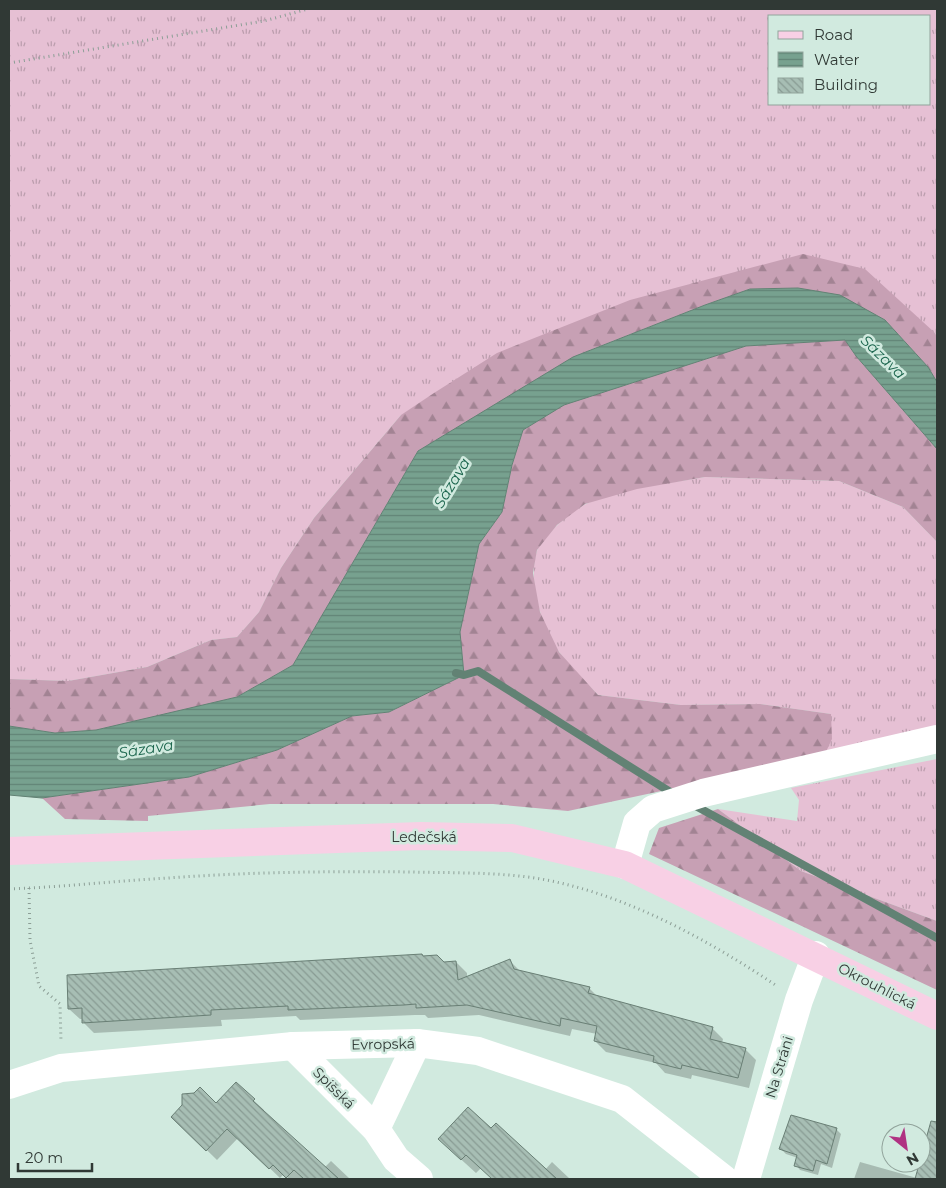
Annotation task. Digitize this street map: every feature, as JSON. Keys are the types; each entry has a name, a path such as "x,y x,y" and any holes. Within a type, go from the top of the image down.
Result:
{"main road":[{"name":"Ledečská","path":"9,851 421,836 512,838 625,864 816,955"},
{"name":"Okrouhlická","path":"816,955 937,1016"}],"street":[{"path":"625,864 637,823 653,809 704,793 937,739"},
{"name":"Na Stráni","path":"746,1179 799,1000 816,955"},
{"path":"376,1130 417,1043"},
{"name":"Evropská","path":"9,1084 61,1068 293,1046 417,1043 478,1051 622,1099 724,1179"},
{"name":"Spišská","path":"293,1046 376,1130 396,1159 419,1179"}],"path":[{"path":"9,63 264,21 308,9"},
{"path":"9,889 169,878 325,871 487,874 534,878 604,896 663,921 726,952 799,1000"},
{"path":"29,888 30,940 39,986 60,1004 61,1068"}],"green space":[{"path":"9,9 937,9 937,336 934,332 401,415 314,518 281,568 259,612 237,637 211,640 147,667 68,681 9,679"},
{"path":"803,254 865,269 934,332 937,336 937,382 928,367 885,320 798,288 750,289 705,305 590,350 418,451 293,665 237,697 156,718 96,730 55,733 9,726 9,679 68,681 147,667 211,640 237,637 259,612 281,568 314,518 401,415 497,353 630,300"},
{"path":"845,340 856,356 937,449 937,542 903,507 839,481 705,477 637,489 585,504 557,525 537,550 533,573 540,612 559,652 598,695 681,705 760,704 831,714 832,739 824,756 568,811 493,804 270,804 148,816 148,821 65,819 42,798 189,777 277,750 352,716 389,712 464,675 460,632 479,544 502,512 512,465 523,430 563,405 746,346"},
{"path":"705,477 839,481 903,507 937,542 937,729 824,756 831,714 760,704 681,705 598,695 574,669 553,643 538,604 535,590 534,563 540,545 558,524 573,512 600,498 644,487"},
{"path":"937,759 937,921 801,871 718,809 797,821 799,800 791,788"},
{"path":"718,809 801,871 937,921 937,990 649,854 659,828"}],"water":[{"name":"Sázava","path":"798,288 840,295 885,320 928,367 937,382 937,449 856,356 845,340 746,346 564,405 523,430 512,465 502,512 479,544 460,632 464,675 389,712 352,716 277,750 189,777 42,798 9,795 9,726 55,733 96,730 237,697 293,665 418,451 573,357 750,289"}],"building":[{"path":"422,954 423,956 437,955 444,962 456,961 458,980 510,959 514,969 590,987 588,993 713,1027 710,1039 746,1048 738,1078 682,1065 681,1069 653,1062 654,1056 594,1041 597,1026 561,1018 560,1026 467,1005 416,1008 416,1004 288,1010 288,1006 211,1010 211,1015 82,1023 82,1008 68,1009 67,975"},
{"path":"236,1082 255,1099 253,1101 339,1179 304,1179 294,1170 286,1178 273,1165 269,1169 227,1129 206,1151 171,1117 182,1105 182,1094 194,1093 200,1087 216,1103"},
{"path":"468,1107 491,1128 496,1123 557,1179 492,1179 466,1155 461,1160 438,1139"},
{"path":"791,1115 837,1128 827,1164 816,1160 813,1171 794,1166 797,1155 779,1149"},
{"path":"931,1121 937,1122 937,1179 915,1179 917,1173 931,1173"}],"waterway":[{"path":"456,673 464,675 478,671 675,795"},
{"path":"692,804 937,938"}]}
